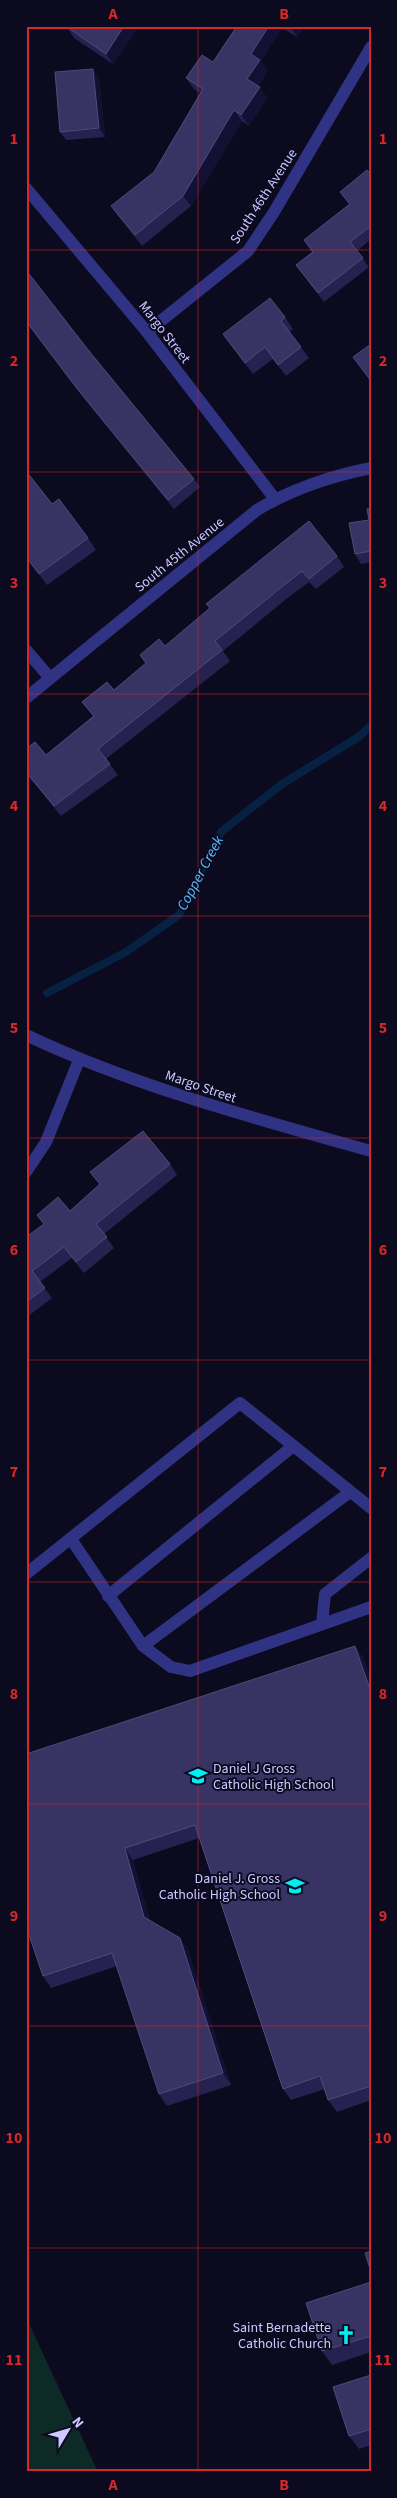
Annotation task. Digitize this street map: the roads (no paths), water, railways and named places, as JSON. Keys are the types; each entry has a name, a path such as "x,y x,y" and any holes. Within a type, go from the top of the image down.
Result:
{"street":[{"name":"South 46th Avenue","path":"147,332 248,251 274,212 371,47"},
{"name":"Margo Street","path":"26,188 147,332 275,499"},
{"name":"South 45th Avenue","path":"26,698 257,510 275,499 337,475 371,468"},
{"path":"26,650 50,678"},
{"name":"Margo Street","path":"26,1035 79,1060 224,1110 371,1151"},
{"path":"26,1172 46,1142 79,1060"},
{"path":"26,1574 240,1404 371,1508"},
{"path":"108,1596 292,1447"},
{"path":"143,1646 350,1492"},
{"path":"71,1540 143,1646 171,1667 190,1671 371,1607"},
{"path":"322,1624 325,1594 371,1558"}],"waterway":[{"name":"Copper Creek","path":"47,993 126,952 179,915 221,832 282,784 360,736 371,725"}],"place":[{"name":"Daniel J Gross Catholic High School","path":"198,1776"},
{"name":"Daniel J. Gross Catholic High School","path":"295,1886"},
{"name":"Saint Bernadette Catholic Church","path":"346,2335"}]}
